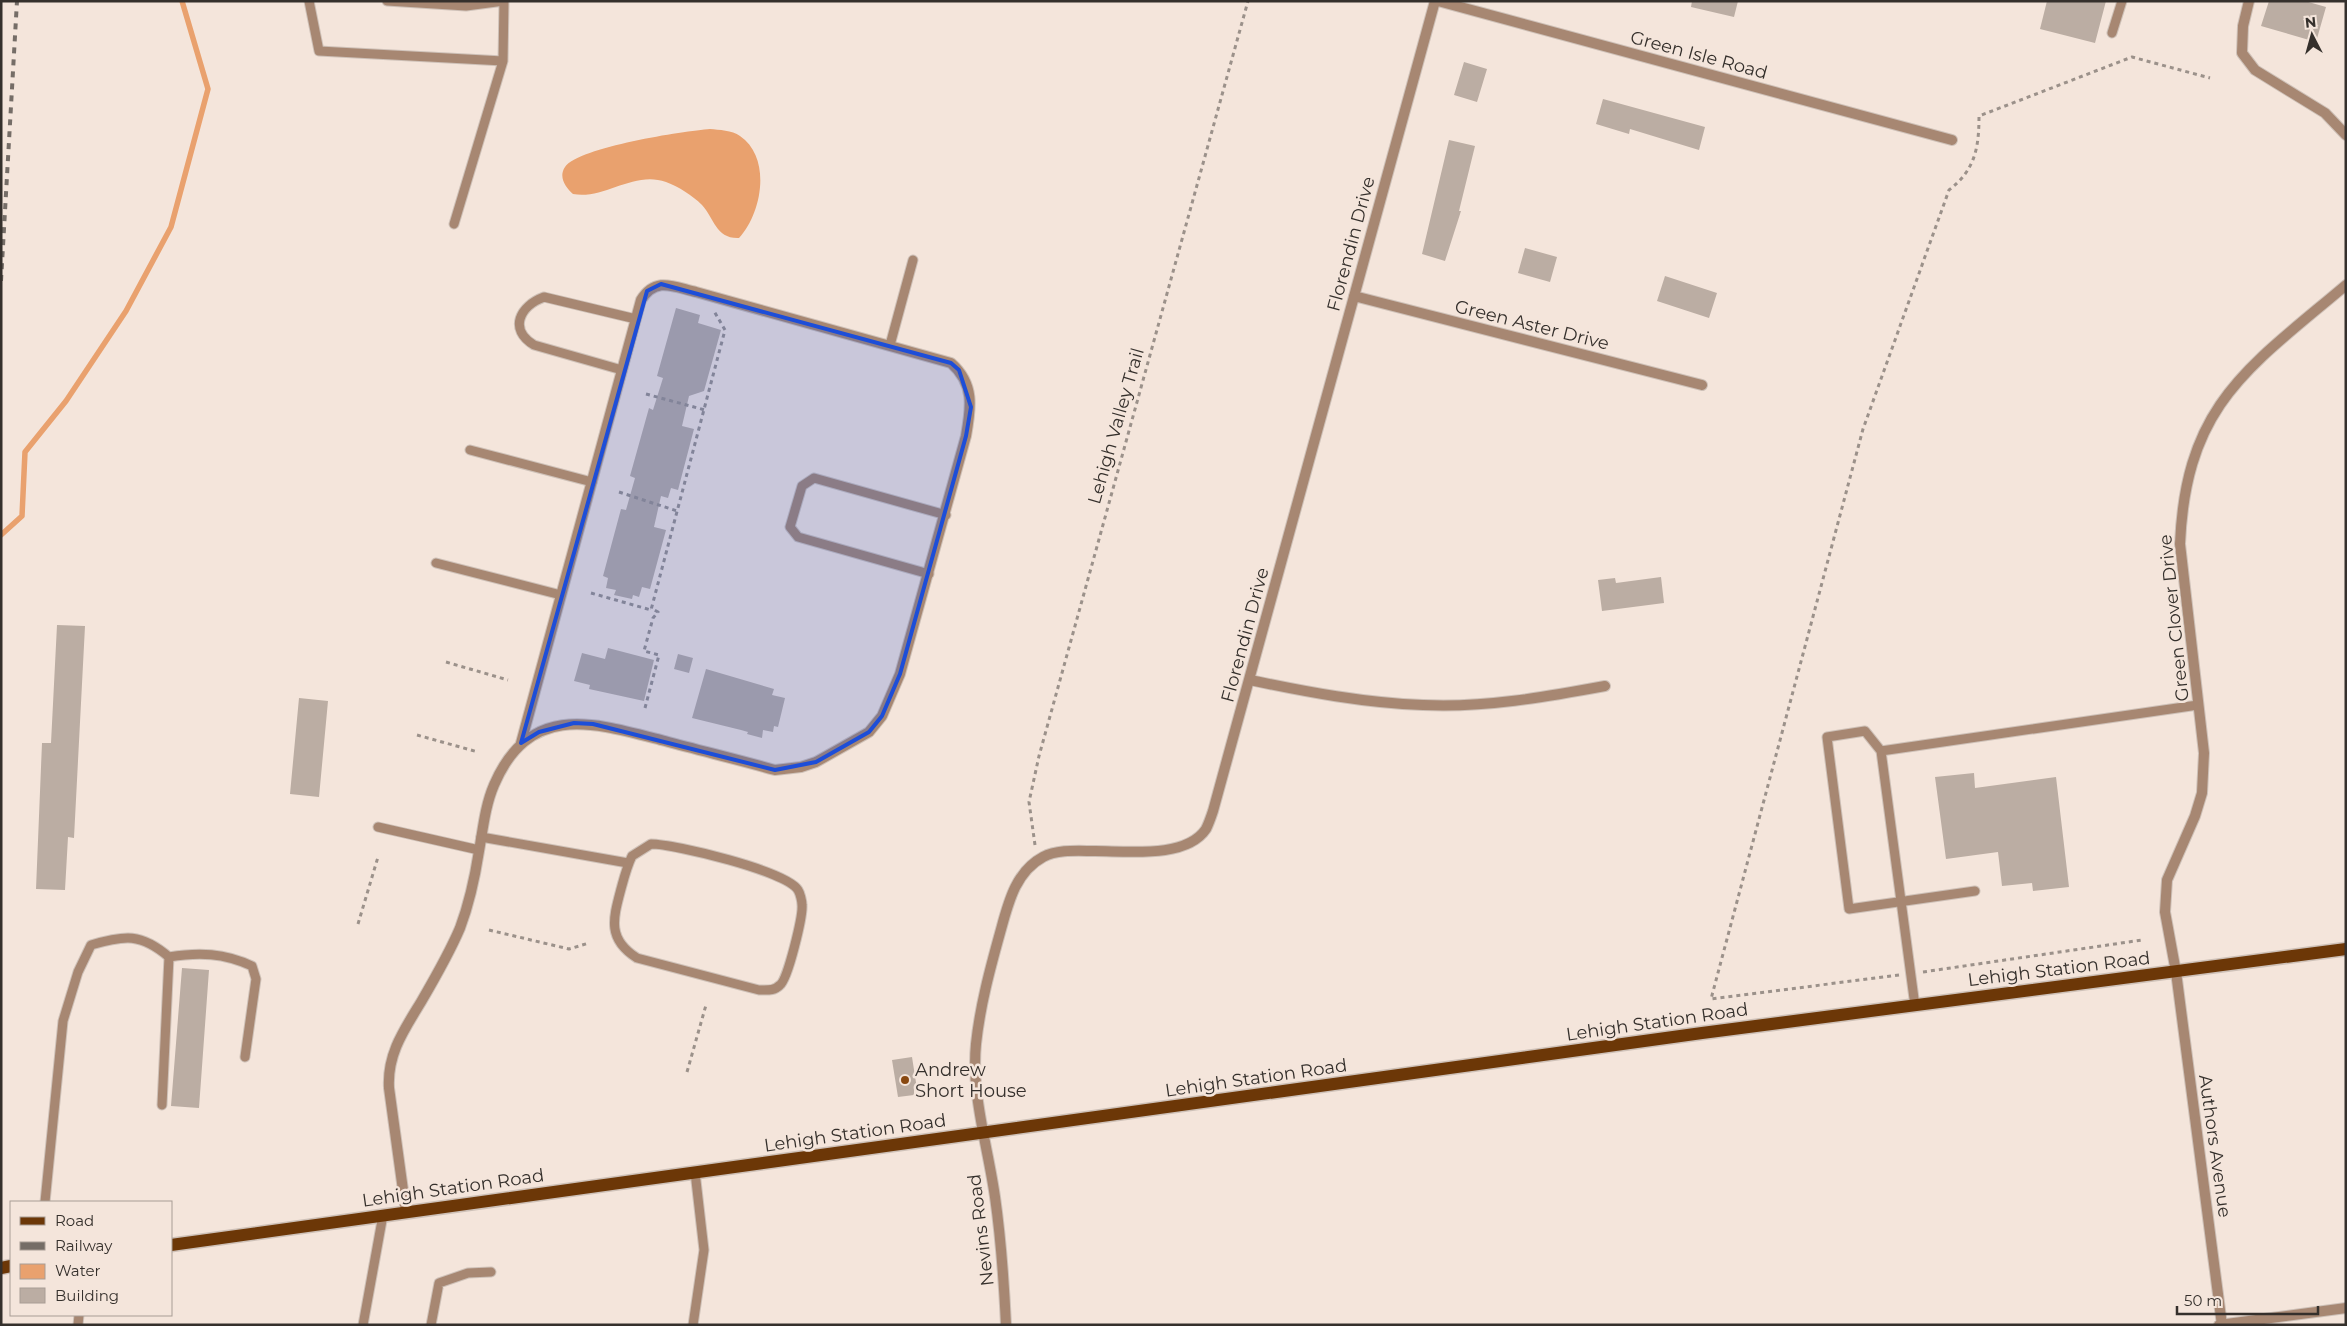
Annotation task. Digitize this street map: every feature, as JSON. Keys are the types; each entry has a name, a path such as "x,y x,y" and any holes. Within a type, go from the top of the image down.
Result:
{"main road":[{"name":"Lehigh Station Road","path":"172,1245 1702,1033 2346,949"}],"street":[{"name":"Florendin Drive","path":"984,1132 978,1104 976,1044 986,983 1008,902 1020,878 1045,855 1076,851 1159,850 1180,847 1196,839 1206,829 1213,811 1250,680 1436,1"},
{"name":"Green Isle Road","path":"1436,1 1952,140"},
{"path":"2249,1 2243,26 2242,53 2255,70 2325,113 2346,135"},
{"path":"406,1212 388,1073 395,1046 402,1031 446,960 454,942 470,897 481,837 494,785 510,756 521,743 539,732 574,723 619,729 775,770 801,767 816,762 869,732 882,716 900,674 946,515 966,436 971,407 969,393 959,370 951,363 696,292 661,284 647,291 641,300 521,743"},
{"name":"Green Clover Drive","path":"2176,972 2165,912 2164,895 2171,867 2189,832 2202,793 2204,753 2180,544 2182,507 2193,457 2204,430 2233,386 2254,363 2346,285"},
{"name":"Green Aster Drive","path":"1354,296 1702,385"},
{"path":"1250,680 1360,700 1423,705 1475,705 1546,697 1605,686"},
{"name":"Authors Avenue","path":"2176,972 2221,1325"},
{"name":"Nevins Road","path":"984,1132 1002,1251 1006,1325"},
{"path":"2221,1325 2346,1308"}],"lane":[{"path":"309,1 320,51 503,62"},
{"path":"387,1 466,6 504,1 503,62 454,224"},
{"path":"2112,33 2122,1"},
{"path":"890,345 914,260"},
{"path":"622,370 534,345 524,339 520,329 520,318 525,308 533,301 544,297 636,319"},
{"path":"470,450 592,482"},
{"path":"929,574 798,536 790,527 802,486 814,478 946,515"},
{"path":"436,562 561,595"},
{"path":"1881,752 2198,705"},
{"path":"1914,1006 1901,902 1881,752 1865,731 1827,736 1848,909 1901,902 1975,891"},
{"path":"378,827 479,850"},
{"path":"481,837 628,863"},
{"path":"651,844 663,844 759,869 786,880 798,890 802,905 789,969 782,984 772,991 759,990 637,958 627,952 614,930 614,916 628,863 632,856 641,848 651,844"},
{"path":"45,1201 63,1021 78,972 91,945 120,937 152,943 169,957 194,953 239,960 252,966 256,978 245,1057"},
{"path":"162,1105 169,957"},
{"path":"693,1325 704,1250 695,1172"},
{"path":"364,1325 383,1215"},
{"path":"431,1325 439,1283 468,1273 491,1272"}],"path":[{"name":"Lehigh Valley Trail","path":"1038,860 1029,802 1038,756 1248,1"},
{"path":"2142,940 1910,974 1712,999 1863,429 1949,190 1964,179 1975,155 1979,136 1979,116 2132,57 2210,78"},
{"path":"652,608 725,330 712,309 696,292"},
{"path":"646,394 705,410"},
{"path":"619,492 677,511"},
{"path":"592,593 651,610 652,608 658,612 653,618 644,651 659,655 645,708"},
{"path":"446,662 508,680"},
{"path":"417,735 478,752"},
{"path":"358,924 378,857"},
{"path":"490,930 569,949 589,943"},
{"path":"687,1072 706,1004"}],"highlighted area":[{"path":"661,284 696,292 951,363 959,370 971,407 966,436 900,674 882,716 869,732 816,762 775,770 593,724 574,723 539,732 521,743 647,291"}],"water":[{"path":"710,129 737,134 750,146 757,158 760,171 758,201 747,227 739,238 725,235 716,227 698,201 676,186 666,182 654,179 642,180 585,195 573,194 564,182 562,175 565,167 574,160 590,153 633,141"}],"building":[{"path":"1692,1 1738,1 1734,17 1691,7"},
{"path":"2047,1 2106,1 2095,43 2040,29"},
{"path":"2269,1 2305,1 2326,7 2316,42 2261,26"},
{"path":"1464,62 1487,69 1477,102 1454,95"},
{"path":"1603,99 1705,127 1699,150 1630,129 1629,134 1596,124"},
{"path":"1449,140 1475,146 1459,211 1461,211 1445,261 1422,254"},
{"path":"1525,248 1557,257 1550,282 1518,273"},
{"path":"1665,276 1717,293 1709,318 1657,301"},
{"path":"676,308 700,315 698,323 721,330 704,391 689,396 682,426 694,429 678,490 671,488 668,498 661,496 654,527 666,530 650,589 642,587 639,597 633,595 632,599 614,595 616,590 606,588 608,578 603,576 621,509 626,510 635,478 630,476 649,408 653,410 663,378 657,376"},
{"path":"1661,577 1664,603 1602,611 1598,580 1615,578 1616,583"},
{"path":"57,625 85,626 74,838 68,837 65,890 36,889 42,743 51,743"},
{"path":"608,648 654,660 644,701 589,689 590,685 574,681 582,653 605,659"},
{"path":"678,654 693,658 689,673 674,669"},
{"path":"706,669 774,689 772,695 785,698 778,727 774,726 773,732 763,730 762,738 747,734 748,732 741,730 692,718"},
{"path":"299,698 328,701 319,797 290,794"},
{"path":"1974,773 1975,788 2056,777 2069,887 2033,891 2032,883 2002,886 1998,852 1946,859 1935,777"},
{"path":"182,968 209,970 199,1108 171,1106"},
{"name":"Andrew Short House","path":"912,1057 917,1089 914,1089 914,1095 898,1097 892,1060"}],"waterway":[{"path":"1,535 22,516 25,452 66,401 126,311 171,227 208,89 182,1"}],"railway":[{"path":"1,281 17,1"}],"place":[{"name":"Andrew Short House","path":"905,1080"}]}
